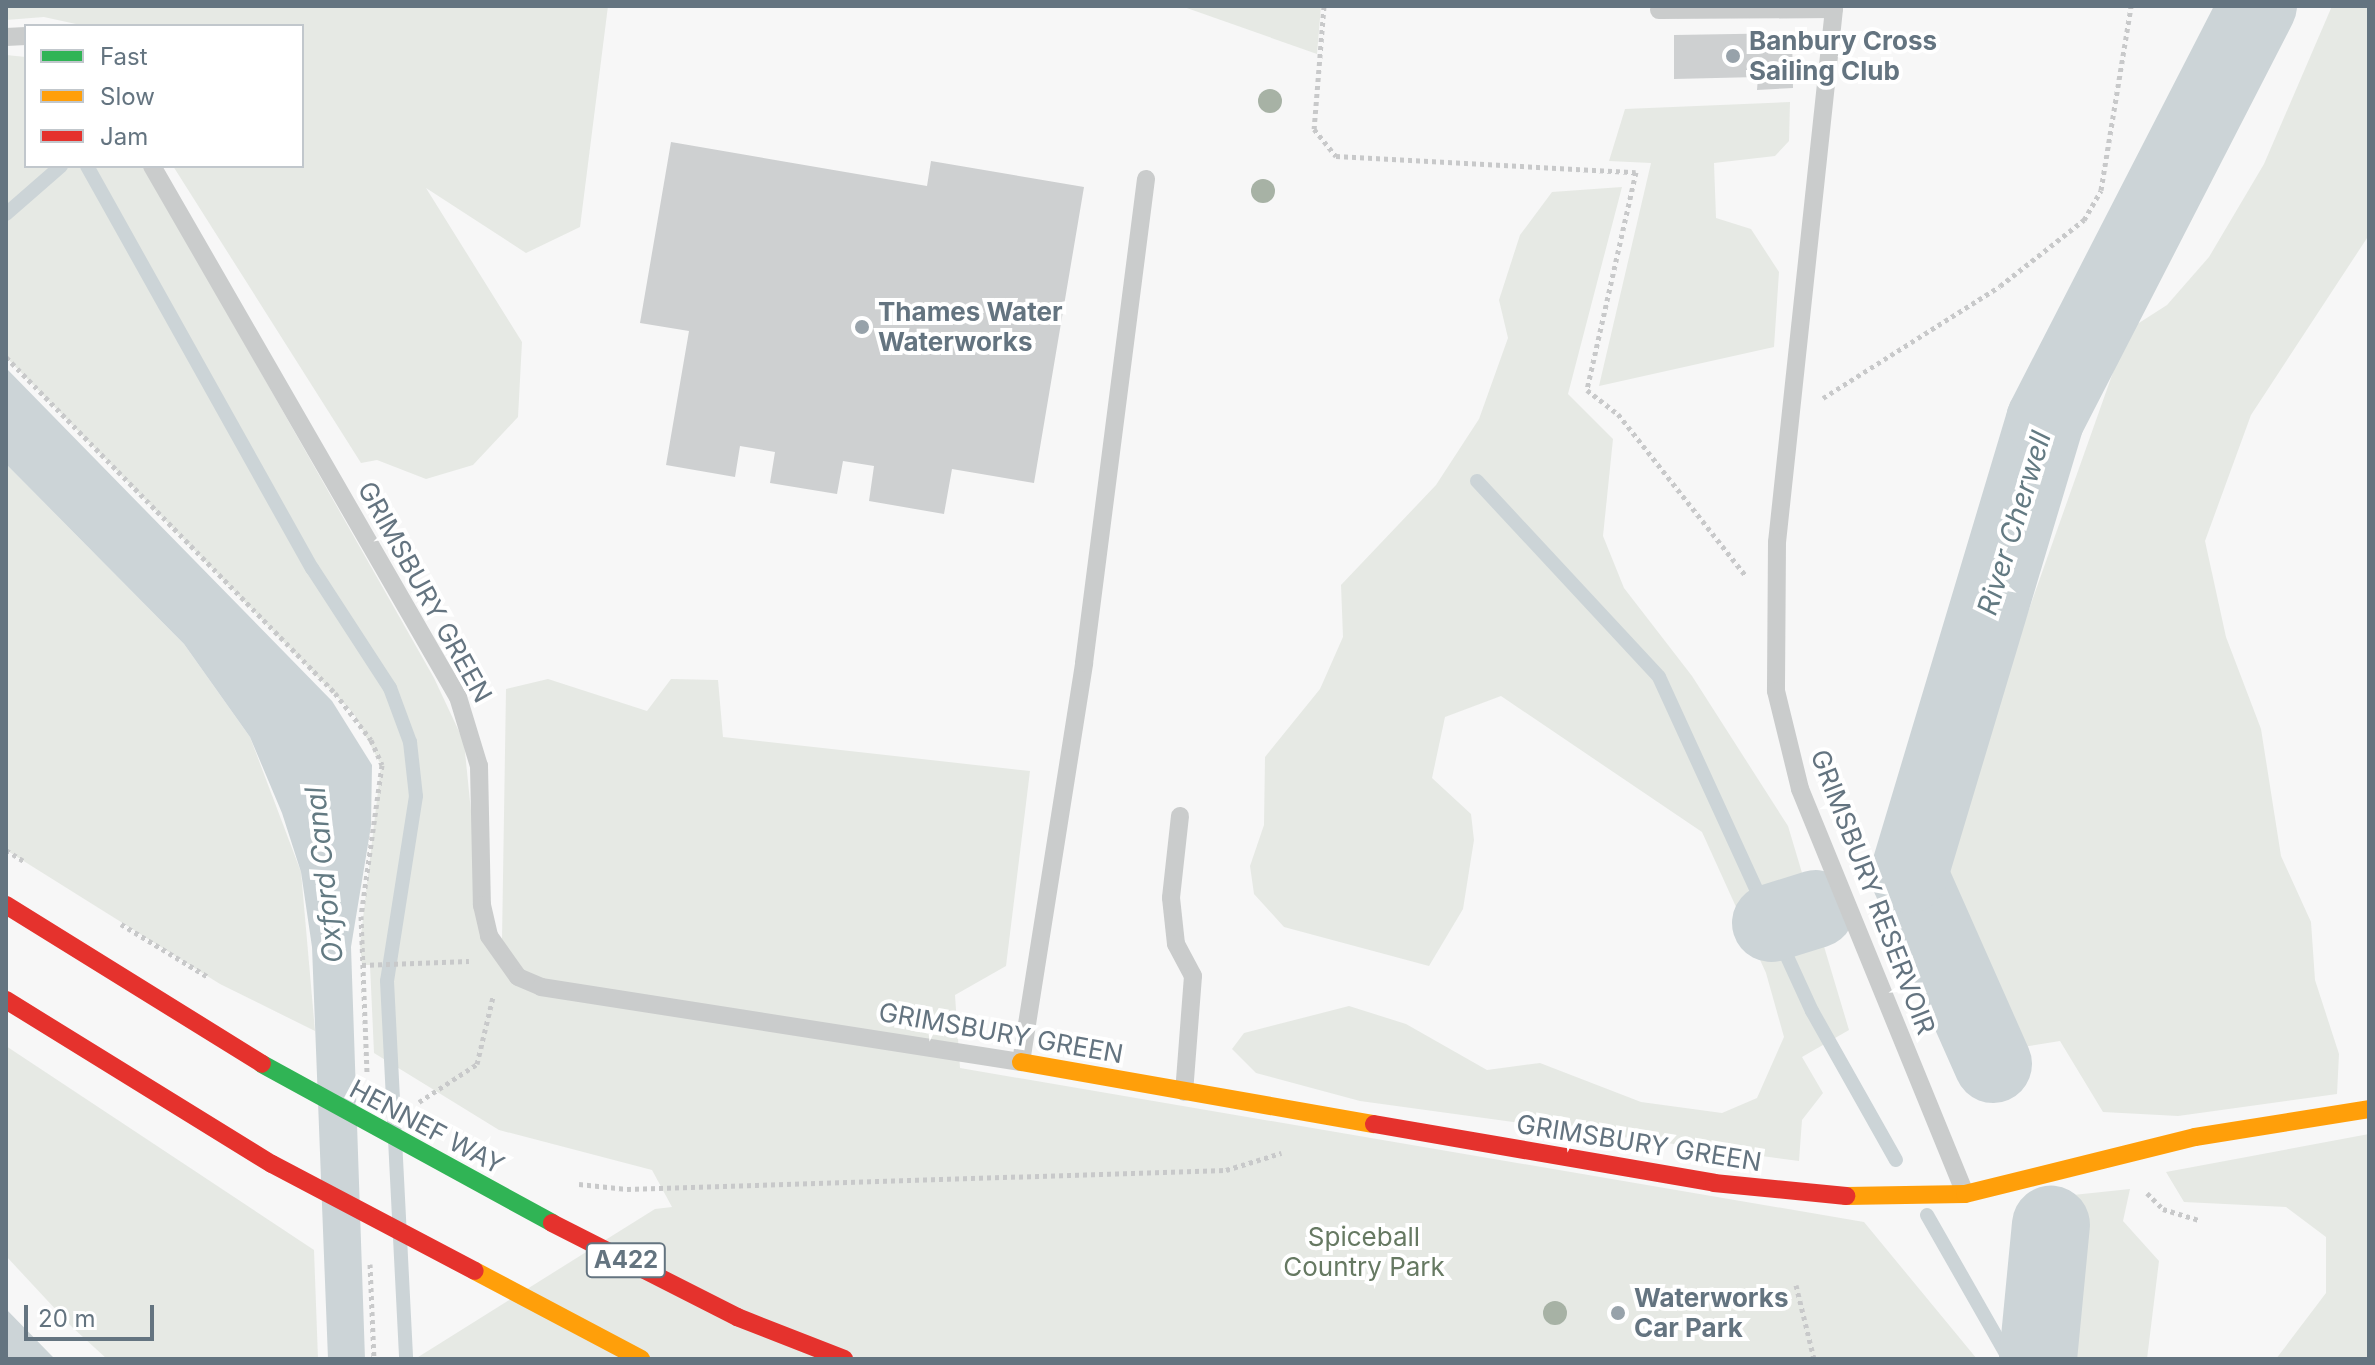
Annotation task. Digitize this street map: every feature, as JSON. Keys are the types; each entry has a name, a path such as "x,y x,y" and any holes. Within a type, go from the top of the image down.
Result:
{"main road":[{"name":"HENNEF WAY","path":"6,905 271,1072 412,1151 737,1317 844,1359"},
{"path":"6,1000 272,1164 641,1359"},
{"name":"GRIMSBURY GREEN","path":"1021,1062 1800,1194 1974,1192 2195,1137 2369,1109"}],"lane":[{"name":"GRIMSBURY RESERVOIR","path":"1659,10 1834,9 1790,407 1774,603 1776,691 1800,789 1974,1192"},
{"name":"GRIMSBURY GREEN","path":"153,168 458,697 479,766 482,905 501,960 541,987 1021,1062"},
{"path":"1021,1062 1084,663 1146,179"},
{"path":"1180,816 1171,898 1176,944 1193,976 1184,1092"}],"path":[{"path":"1324,6 1314,129 1336,156 1636,172 1587,390 1618,414 1748,580"},
{"path":"1790,407 1838,393 2084,220 2101,190 2131,6"},
{"path":"6,357 335,693 371,740 382,765 381,800 361,916 367,1083"},
{"path":"6,850 40,872"},
{"path":"115,920 220,984"},
{"path":"362,965 501,960 477,1064 416,1100 431,1109"},
{"path":"574,1183 627,1189 1226,1170 1287,1149"},
{"path":"370,1254 374,1359"},
{"path":"1796,1285 1814,1359"}],"green space":[{"path":"6,6 608,6 580,227 526,253 426,188 522,342 518,417 473,465 426,479 377,460 361,463 174,168 304,168 304,24 76,24 44,17 6,20"},
{"path":"1181,6 1321,6 1317,54"},
{"path":"2332,6 2369,6 2369,235 2251,415 2205,541 2226,637 2261,729 2281,856 2311,922 2315,980 2339,1054 2337,1094 2178,1116 2103,1112 2060,1041 2016,1048 1933,880 2128,330 2167,305 2209,257 2264,164"},
{"name":"Spiceball Country Park","path":"6,55 24,57 24,168 145,168 434,678 464,742 484,940 502,940 506,689 548,679 647,711 671,679 718,680 723,737 1030,771 1006,966 955,995 960,1068 1864,1222 1977,1359 415,1359 655,1209 672,1207 652,1170 499,1130 374,1053 370,965 362,965 360,944 381,765 354,714 6,357"},
{"path":"1790,102 1789,141 1775,156 1714,163 1716,218 1751,229 1779,272 1774,347 1599,386 1651,163 1609,161 1625,109"},
{"path":"1622,187 1568,394 1613,439 1603,536 1624,588 1692,676 1788,826 1849,1030 1802,1057 1823,1093 1802,1120 1799,1161 1360,1101 1256,1073 1232,1049 1244,1033 1349,1006 1406,1024 1487,1070 1540,1063 1641,1102 1722,1113 1757,1098 1784,1037 1766,973 1702,832 1501,696 1445,717 1432,778 1471,814 1474,840 1463,909 1429,966 1284,927 1254,894 1250,866 1264,825 1265,757 1320,689 1343,637 1341,585 1436,485 1479,419 1508,338 1499,300 1520,235 1552,192"},
{"path":"6,464 184,644 250,737 301,872 315,1031 220,984 6,850"},
{"path":"6,1046 314,1250 318,1359 107,1359 72,1327 6,1256"},
{"path":"2369,1134 2369,1359 2276,1359 2326,1293 2326,1237 2286,1207 2184,1202 2166,1172"},
{"path":"2130,1189 2123,1221 2159,1261 2147,1359 2052,1359 2065,1264 2062,1212 2073,1195"}],"water":[{"name":"Oxford Canal","path":"6,368 332,701 372,765 371,826 351,947 365,1359 328,1359 312,947 301,872 282,813 250,737 184,644 6,464"},
{"path":"6,1309 49,1353 55,1359 6,1359"}],"building":[{"name":"Banbury Cross Sailing Club","path":"1792,33 1793,88 1757,90 1758,77 1674,79 1674,35"},
{"name":"Thames Water Waterworks","path":"671,142 927,186 931,161 1084,187 1034,483 952,469 944,514 869,501 874,466 843,461 837,494 770,483 775,452 740,446 735,477 666,465 689,331 640,323"}],"waterway":[{"name":"River Cherwell","path":"1993,1064 1909,874 2045,420 2258,6"},
{"path":"6,214 59,168"},
{"path":"88,168 312,568 390,688 410,742 416,796 387,981 406,1359"},
{"path":"1477,481 1659,677 1812,1011 1896,1160"},
{"path":"1771,923 1816,909"},
{"path":"1927,1215 2009,1359"},
{"name":"River Cherwell","path":"2038,1359 2051,1225"}],"traffic: fast":[{"path":"262,1064 552,1223"}],"traffic: slow":[{"path":"1021,1062 1374,1124"},
{"path":"1846,1196 1965,1194 2195,1137 2369,1109"},
{"path":"475,1271 641,1359"}],"traffic: jam":[{"path":"6,905 262,1064"},
{"path":"6,1000 272,1164 475,1271"},
{"path":"1374,1124 1714,1183 1846,1196"},
{"path":"552,1223 737,1317 844,1359"}],"place":[{"name":"Banbury Cross Sailing Club","path":"1733,56"},
{"name":"Thames Water Waterworks","path":"862,327"},
{"name":"Waterworks Car Park","path":"1618,1313"}]}
